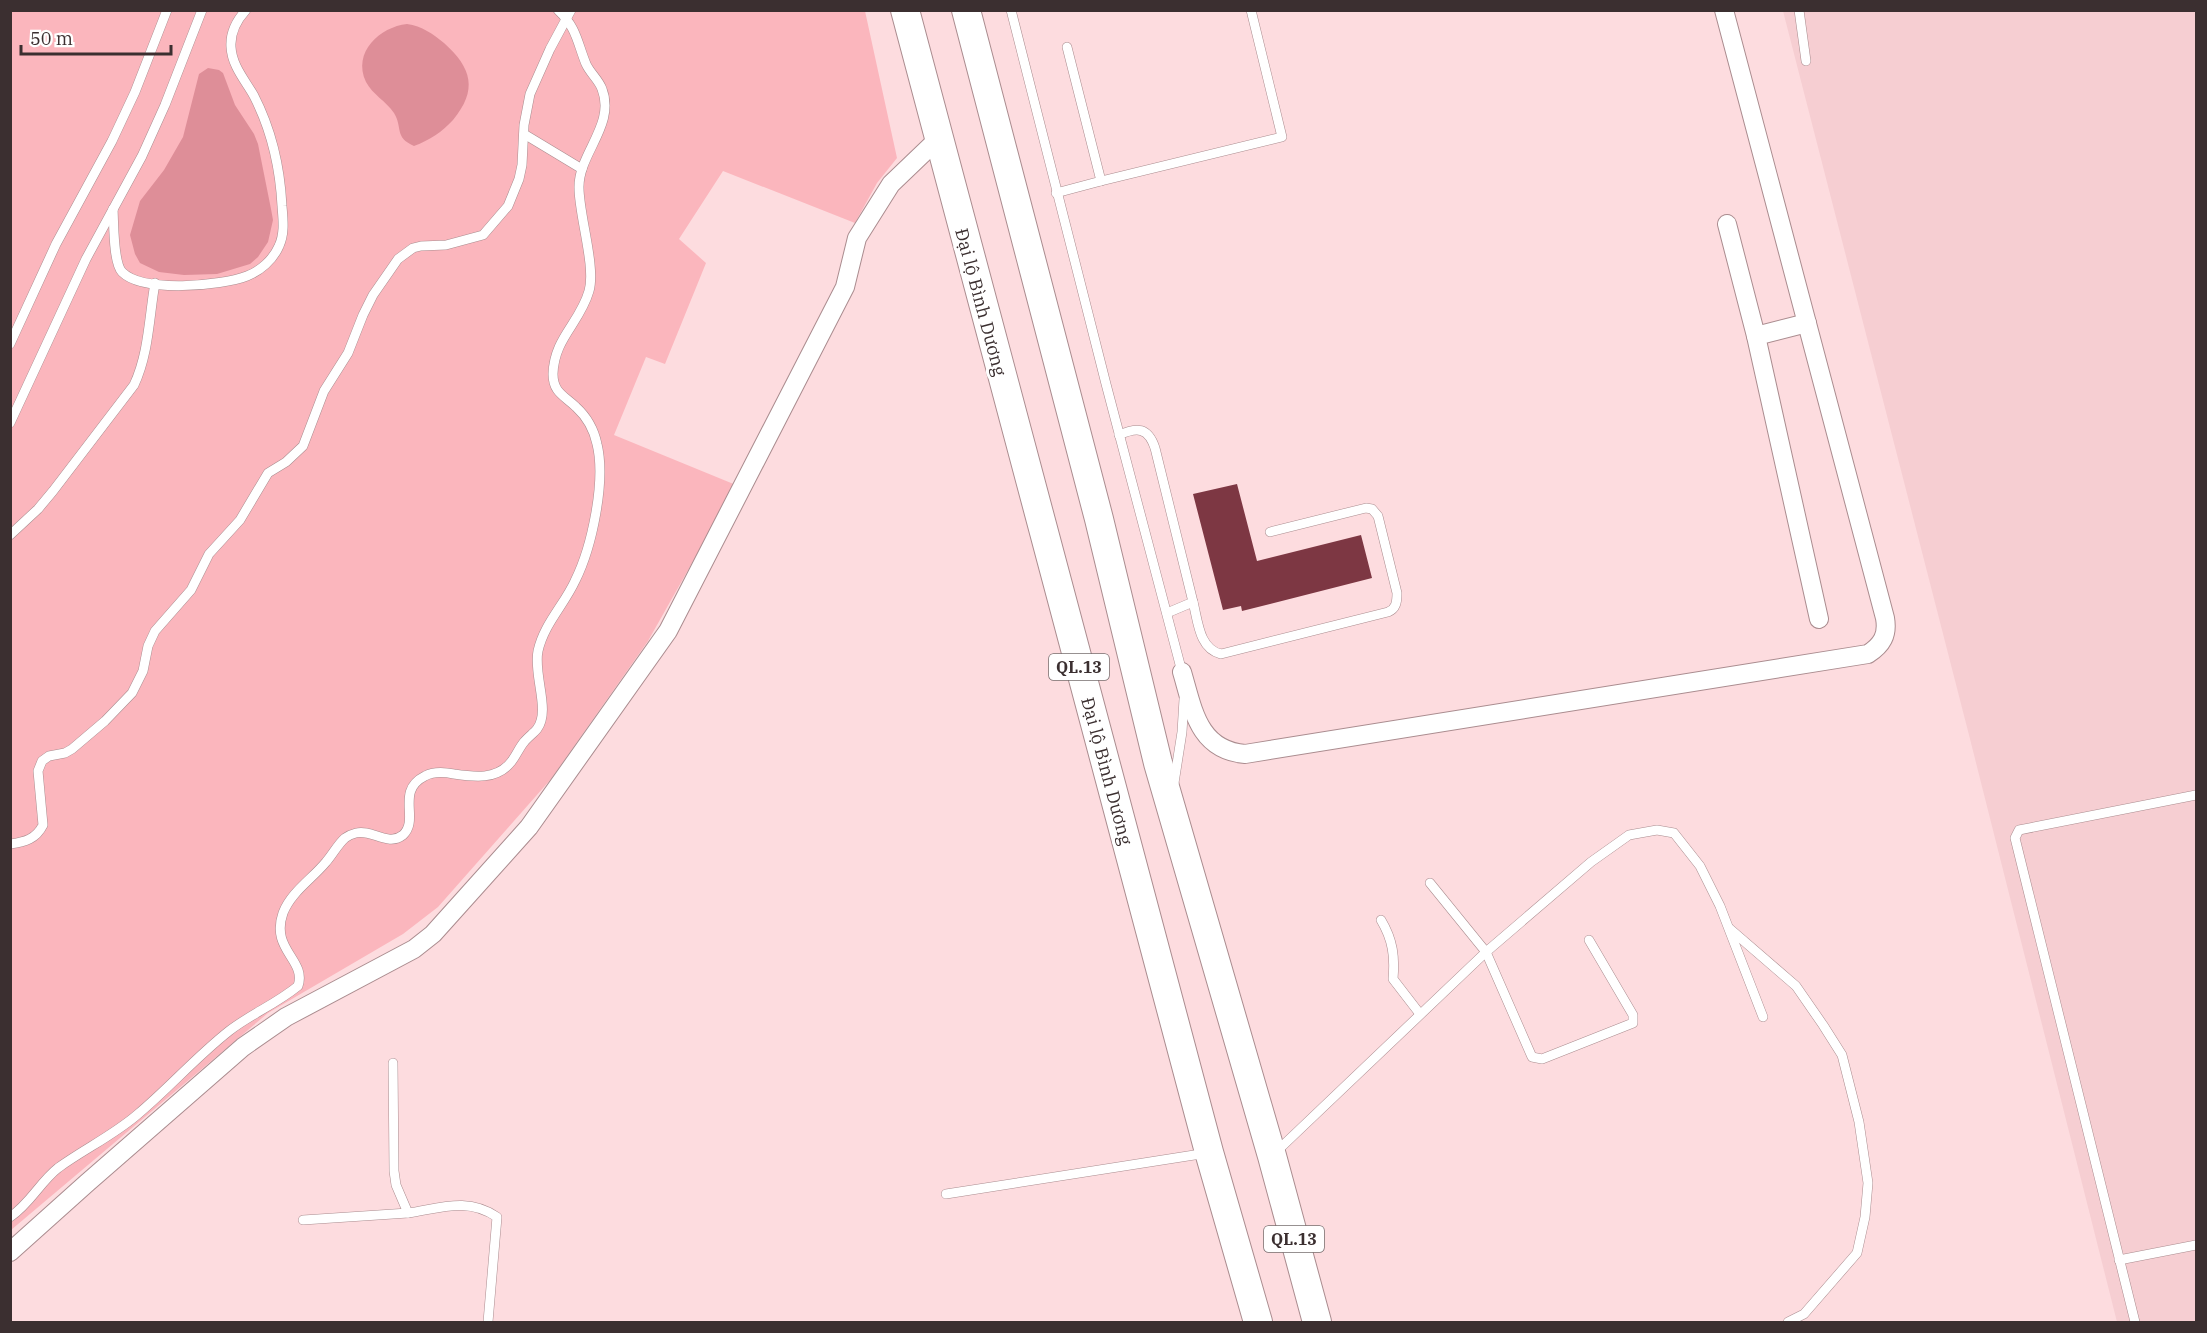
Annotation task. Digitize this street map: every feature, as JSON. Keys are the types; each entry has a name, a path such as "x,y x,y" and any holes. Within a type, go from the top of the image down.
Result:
{"highway":[{"name":"Đại lộ Bình Dương","path":"904,10 1209,1152 1258,1323"},
{"name":"QL.13","path":"966,10 1099,519 1158,764 1272,1156 1317,1323"}],"street":[{"path":"1183,675 1195,716 1202,730 1220,747 1245,754 1868,654 1877,648 1887,629 1885,618 1724,10"},
{"path":"10,1252 243,1047 286,1017 414,949 433,934 529,827 668,631 845,287 857,238 891,184 938,139"},
{"path":"1727,224 1756,336 1819,619"},
{"path":"1756,336 1807,323"}],"lane":[{"path":"10,344 56,244 112,141 135,92 167,10"},
{"path":"10,423 86,259 142,156 165,105 202,10"},
{"path":"113,209 120,269 129,276 155,283 185,286 222,282 248,276 266,264 279,246 283,231 278,160 261,112 237,69 231,47 234,27 246,10"},
{"path":"10,1217 54,1172 137,1115 190,1064 242,1021 298,986 299,971 286,951 280,935 282,915 293,897 319,871 345,838 360,832 389,840 402,836 409,824 409,794 417,781 424,776 441,772 473,776 500,772 512,761 524,742 540,725 543,703 536,672 538,652 542,638 576,581 585,557 592,533 599,479 599,454 593,430 578,408 556,390 553,379 555,356 559,344 581,308 591,284 579,192 582,169 601,126 605,99 598,80 586,65 579,39 568,14 558,10"},
{"path":"1011,10 1056,193 1183,675 1182,732 1174,776 1173,812"},
{"path":"1056,193 1282,137 1251,10"},
{"path":"1799,10 1806,61"},
{"path":"10,844 32,839 40,832 43,825 38,771 42,761 72,749 92,734 125,701 142,675 148,646 155,631 191,590 209,554 244,515 268,473 286,462 303,446 324,391 348,353 373,295 398,259 412,248 446,245 483,235 501,217 519,179 526,108 530,94 568,14"},
{"path":"1067,47 1101,181"},
{"path":"524,134 582,169"},
{"path":"10,534 38,509 53,491 134,385 145,355 155,283"},
{"path":"1119,435 1132,430 1140,430 1152,440 1204,641 1212,652 1221,654 1388,612 1396,605 1397,593 1378,516 1372,509 1366,508 1270,532"},
{"path":"1167,613 1193,602"},
{"path":"2135,1323 2015,838 2019,830 2196,795"},
{"path":"1272,1156 1486,952 1591,862 1629,835 1657,830 1674,833 1700,866 1720,906 1763,1017"},
{"path":"1430,883 1486,952 1532,1057 1542,1059 1633,1023 1633,1016 1589,940"},
{"path":"1382,920 1390,935 1395,958 1393,980 1420,1014"},
{"path":"1728,927 1796,986 1823,1025 1842,1055 1859,1122 1868,1183 1865,1218 1857,1253 1804,1314 1788,1323"},
{"path":"393,1063 394,1171 396,1185 408,1214"},
{"path":"946,1194 1209,1152"},
{"path":"303,1221 408,1214 461,1205 484,1208 497,1218 488,1323"},
{"path":"2119,1260 2196,1245"}],"shaded area":[{"path":"11,11 865,11 897,158 877,183 855,223 723,171 679,239 706,263 665,364 646,357 614,435 736,485 648,641 551,779 438,907 403,934 268,1013 11,1230"},
{"path":"1783,11 2196,11 2196,1322 2117,1322"},
{"path":"407,24 427,31 453,52 466,70 469,89 461,109 453,120 435,135 414,146 401,136 397,118 369,87 363,71 363,61 371,43 387,30"},
{"path":"208,68 223,73 235,105 258,144 273,220 268,242 250,264 217,274 184,275 159,272 140,263 130,235 140,201 164,170 183,137 199,74"}],"building":[{"path":"1237,484 1257,561 1361,535 1372,578 1242,611 1241,606 1223,610 1193,494"}]}
